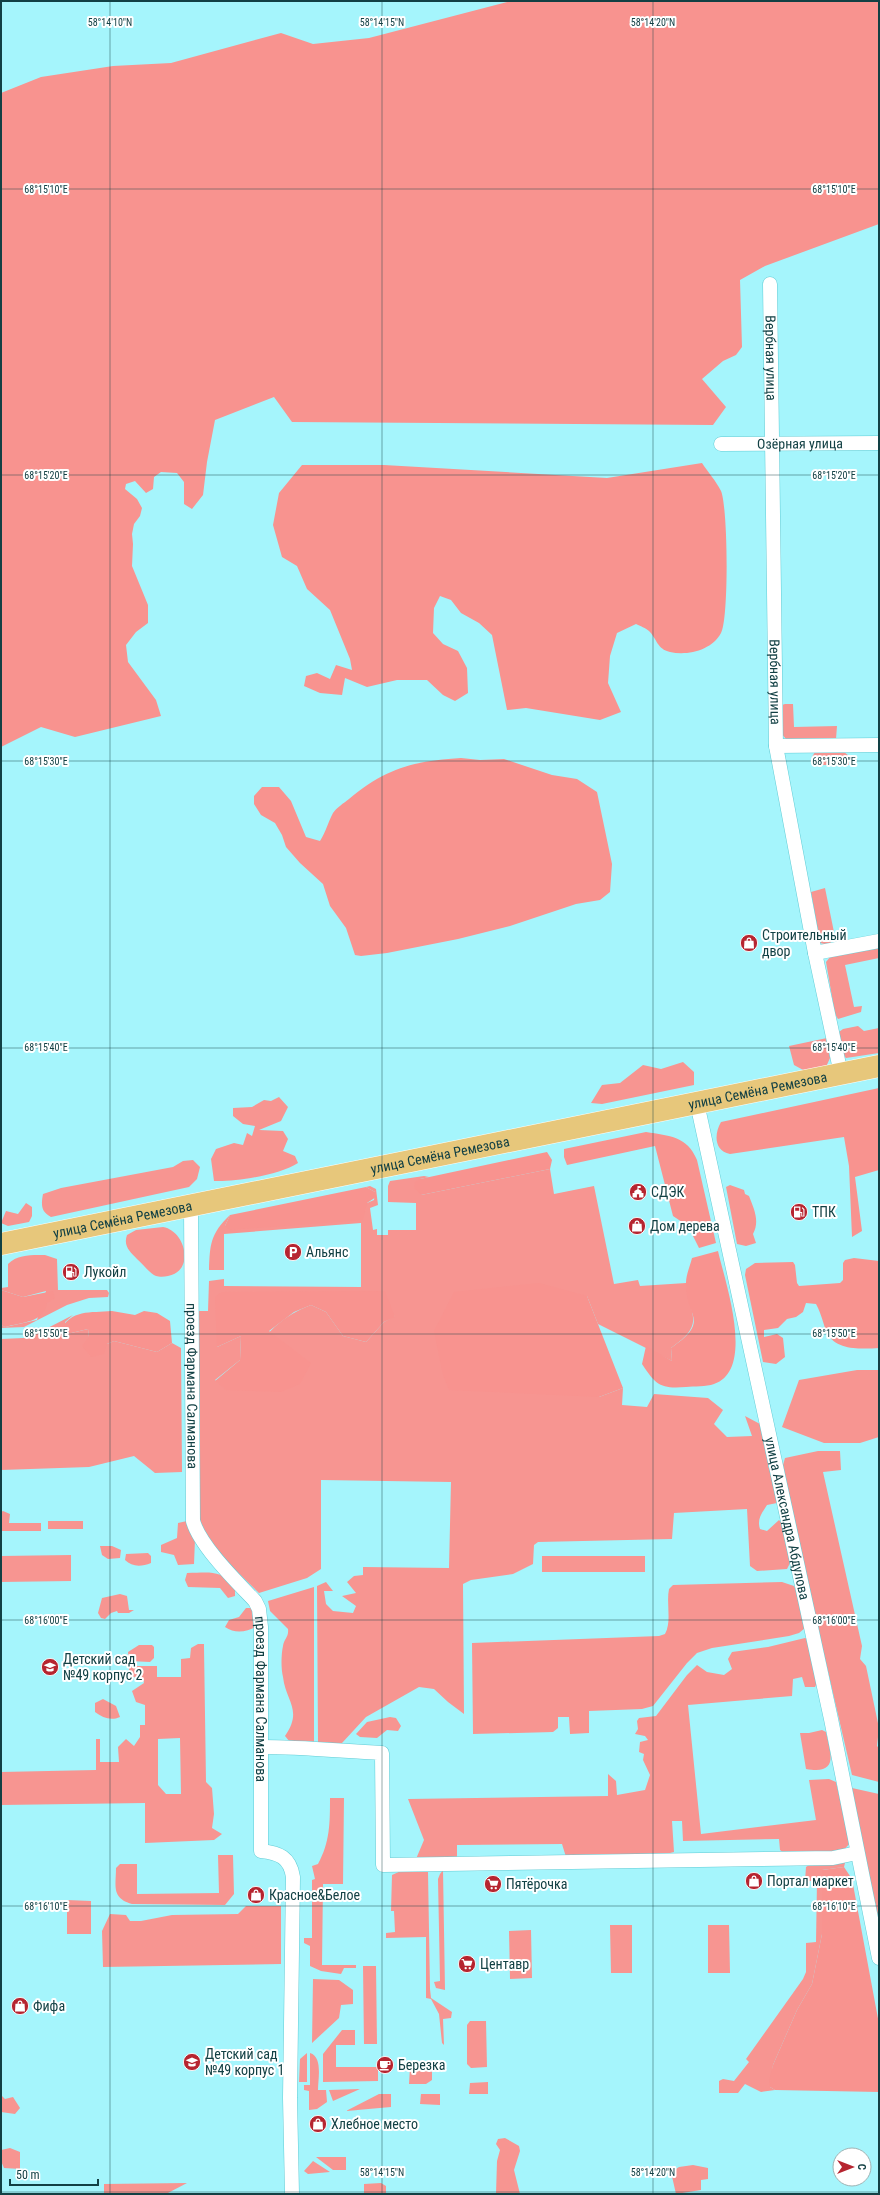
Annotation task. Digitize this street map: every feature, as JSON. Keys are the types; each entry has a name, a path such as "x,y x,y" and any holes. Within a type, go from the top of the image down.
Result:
{"main road":[{"name":"улица Семёна Ремезова","path":"1,1244 879,1066"}],"street":[{"name":"Вербная улица","path":"770,284 776,746 815,953 841,1074"},
{"name":"Озёрная улица","path":"720,444 879,443"},
{"path":"776,746 879,745"},
{"path":"815,953 879,941"},
{"name":"улица Александра Абдулова","path":"698,1102 831,1719 879,1958"},
{"name":"проезд Фармана Салманова","path":"191,1206 193,1521 195,1530 203,1541 255,1601 259,1609 261,1627 261,1851 280,1854 286,1858 290,1863 293,1877 290,2098 292,2194"},
{"path":"261,1747 313,1748 337,1751 382,1753 382,1865 833,1858 857,1853"}],"shaded area":[{"path":"511,1 879,1 879,224 765,266 740,280 742,347 736,355 723,361 702,379 726,407 713,425 292,422 274,397 215,420 207,462 203,495 192,509 184,504 184,482 177,473 161,472 154,477 153,489 146,493 135,481 126,484 125,489 137,499 142,508 140,516 134,524 132,534 132,566 148,605 148,623 136,632 126,645 128,662 156,700 161,716 75,737 41,727 1,747 1,93 41,77 113,66 171,63 281,33 313,44 369,38"},
{"path":"702,463 719,487 723,501 727,563 724,624 721,633 712,644 706,648 684,653 670,652 662,649 649,631 636,624 617,633 610,656 608,683 621,712 600,720 526,708 507,710 492,635 479,623 461,613 451,600 440,596 434,608 433,633 443,644 458,651 467,668 468,693 455,701 443,695 427,680 397,680 367,687 345,678 342,695 320,693 304,686 306,676 317,673 330,679 336,665 352,670 350,659 330,610 307,589 297,566 282,557 273,525 279,493 302,465 384,465 607,478"},
{"path":"793,704 794,727 837,726 836,739 786,739 781,733 782,705"},
{"path":"815,752 844,752 849,756 849,765 814,765 812,757"},
{"path":"461,758 480,760 504,759 552,775 577,779 597,792 612,864 610,892 600,900 576,904 510,926 458,939 387,953 361,956 355,955 346,928 330,906 323,884 300,863 286,847 282,835 275,823 261,815 254,804 254,796 262,787 279,787 291,801 306,837 320,841 334,811 363,788 376,780 388,773 415,764 444,759"},
{"path":"825,888 835,937 829,945 820,943 811,892"},
{"path":"879,947 879,958 845,965 854,1007 862,1006 861,1012 838,1019 835,1014 826,962 830,957"},
{"path":"858,1026 864,1031 879,1028 879,1053 846,1058 843,1055 839,1032 843,1029"},
{"path":"827,1038 830,1058 826,1067 805,1071 794,1065 789,1046"},
{"path":"683,1062 694,1072 694,1085 602,1104 591,1103 602,1085 620,1083 643,1065 661,1069"},
{"path":"879,1088 879,1170 855,1177 862,1231 852,1237 849,1166 844,1137 730,1154 718,1146 717,1132 721,1122"},
{"path":"279,1097 288,1107 281,1121 259,1130 283,1131 288,1139 283,1151 295,1156 298,1163 280,1171 257,1177 214,1181 211,1159 216,1149 234,1143 243,1145 247,1133 252,1136 255,1126 243,1124 233,1116 233,1108 252,1107 264,1100 271,1101"},
{"path":"646,1132 677,1138 688,1146 693,1152 697,1160 716,1243 699,1248 688,1226 673,1216 655,1146 567,1165 564,1157 564,1149"},
{"path":"547,1152 552,1160 550,1169 421,1195 414,1187 415,1182 420,1179"},
{"path":"193,1160 200,1167 197,1179 189,1187 51,1217 45,1213 42,1208 43,1194 61,1188 173,1167 183,1161"},
{"path":"550,1169 554,1194 594,1186 614,1284 638,1280 640,1286 686,1283 693,1320 692,1326 688,1333 682,1340 671,1348 672,1361 598,1324 587,1296 599,1397 623,1388 622,1405 647,1407 654,1394 708,1398 723,1410 714,1424 727,1437 752,1436 745,1416 760,1424 769,1445 768,1466 776,1483 777,1503 767,1505 760,1517 759,1526 760,1529 767,1531 779,1520 784,1525 792,1559 787,1569 757,1571 750,1566 747,1509 674,1513 672,1539 538,1542 534,1545 533,1564 513,1574 471,1580 463,1584 464,1714 434,1689 419,1687 366,1717 342,1743 331,1744 318,1742 317,1586 326,1582 333,1591 324,1591 326,1604 333,1611 353,1613 356,1606 342,1596 356,1593 347,1582 354,1576 363,1575 363,1567 449,1568 451,1482 321,1480 321,1569 307,1578 259,1593 225,1560 199,1528 197,1311 208,1311 209,1281 224,1279 224,1286 361,1287 361,1223 224,1234 224,1270 209,1270 212,1240 218,1228 230,1215 225,1226 367,1203 374,1200 375,1192 366,1187 370,1186 376,1189 378,1205 370,1208 373,1230 377,1229 377,1235 388,1235 388,1230 416,1230 416,1203 388,1202 388,1186 390,1181 424,1176 429,1177 420,1179 421,1195","holes":["221,1292 395,1316 384,1322 366,1342 343,1336 326,1312 311,1305 296,1312 272,1329 253,1352 227,1390 215,1380 240,1360 241,1336 217,1347"]},
{"path":"730,1185 744,1190 745,1194 749,1196 756,1215 756,1224 753,1234 756,1243 746,1246 737,1244 726,1187"},
{"path":"366,1187 375,1192 376,1197 367,1203 363,1220 230,1230 225,1226 230,1215"},
{"path":"26,1203 32,1207 32,1216 29,1222 8,1226 1,1223 6,1211 18,1214"},
{"path":"163,1227 171,1230 182,1243 184,1259 182,1267 176,1273 160,1277 151,1273 132,1254 127,1246 126,1239 127,1235 136,1230"},
{"path":"718,1251 731,1303 734,1324 736,1344 733,1362 727,1376 714,1384 704,1386 664,1386 651,1377 642,1364 646,1346 672,1361 671,1348 683,1339 694,1324 686,1283 692,1258"},
{"path":"30,1255 45,1255 57,1259 58,1290 107,1290 109,1293 108,1297 89,1298 67,1305 24,1327 1,1328 1,1325 5,1327 37,1320 46,1291 23,1297 1,1290 1,1288 8,1287 8,1264 16,1258"},
{"path":"854,1258 879,1261 879,1348 850,1348 837,1343 831,1339 827,1333 816,1304 806,1303 803,1312 796,1317 787,1319 778,1328 764,1330 764,1337 777,1334 783,1338 785,1357 776,1364 763,1362 745,1275 746,1269 755,1263 793,1262 795,1265 797,1283 799,1286 840,1283 843,1280 843,1263 845,1260"},
{"path":"539,1283 587,1296 623,1388 599,1397 449,1390 443,1375 434,1331 454,1292"},
{"path":"1,1290 23,1297 53,1291 55,1298 47,1303 45,1310 37,1318 31,1321 5,1327 1,1325"},
{"path":"385,1291 395,1317 384,1322 366,1342 343,1336 326,1312 311,1305 294,1312 269,1331 311,1363 300,1384 281,1392 226,1390 215,1381 240,1360 241,1336 217,1347 215,1297 221,1292"},
{"path":"112,1311 135,1315 144,1311 157,1313 170,1321 172,1343 157,1352 114,1341 107,1344 104,1354 91,1357 82,1346 89,1337 88,1329 67,1334 60,1331 64,1324 75,1316 89,1312"},
{"path":"73,1315 65,1322 67,1334 88,1329 89,1337 107,1344 114,1341 157,1352 172,1343 181,1348 182,1472 155,1473 134,1456 89,1467 1,1470 1,1339 24,1338 34,1335"},
{"path":"857,1370 879,1370 879,1437 860,1443 824,1443 782,1427 799,1380"},
{"path":"818,1451 840,1451 841,1470 823,1472 862,1646 860,1659 866,1666 879,1728 877,1746 879,1748 879,1782 852,1775 795,1529 783,1465 785,1458"},
{"path":"3,1511 10,1514 9,1523 41,1523 41,1531 1,1531 1,1512"},
{"path":"48,1521 83,1521 83,1529 48,1529"},
{"path":"187,1521 195,1539 194,1564 178,1565 174,1555 161,1552 161,1545 177,1538 178,1523"},
{"path":"100,1546 112,1546 121,1550 120,1558 108,1559 102,1555"},
{"path":"148,1553 151,1556 151,1563 140,1566 131,1564 125,1560 126,1554"},
{"path":"71,1555 71,1581 1,1582 1,1556"},
{"path":"542,1556 645,1556 645,1572 542,1572"},
{"path":"187,1573 219,1574 235,1586 235,1596 228,1598 220,1588 188,1587 185,1580"},
{"path":"782,1582 794,1586 797,1592 805,1628 799,1633 789,1636 712,1648 697,1653 687,1663 653,1706 642,1709 589,1711 589,1733 570,1734 569,1717 558,1717 558,1728 553,1732 473,1734 472,1643 659,1636 665,1634 667,1629 669,1618 669,1589 673,1585"},
{"path":"314,1587 314,1742 290,1742 285,1736 293,1719 293,1712 282,1674 283,1646 288,1634 288,1629 270,1611 268,1601"},
{"path":"120,1594 127,1596 129,1610 134,1610 129,1613 118,1613 117,1611 111,1613 105,1619 101,1618 98,1613 102,1598"},
{"path":"246,1608 253,1608 256,1627 240,1632 233,1631 225,1627 229,1620 239,1617"},
{"path":"805,1638 809,1640 817,1683 815,1687 805,1687 802,1677 793,1679 792,1696 688,1705 701,1834 816,1820 809,1780 829,1779 836,1782 850,1843 842,1852 784,1853 780,1850 779,1839 683,1841 682,1821 672,1821 674,1852 666,1854 566,1857 562,1844 457,1845 457,1857 416,1859 424,1840 408,1799 608,1796 608,1774 616,1781 617,1795 645,1790 650,1775 643,1760 644,1754 639,1752 640,1742 648,1740 645,1736 635,1734 638,1729 637,1721 639,1718 656,1716 687,1675 697,1665 707,1672 724,1675 732,1669 728,1659 732,1652 768,1647"},
{"path":"198,1644 204,1644 206,1782 212,1788 214,1814 212,1828 222,1834 214,1840 145,1843 145,1803 1,1805 1,1772 96,1770 96,1739 100,1739 100,1762 119,1762 118,1747 126,1739 134,1746 140,1737 140,1725 145,1725 145,1705 136,1702 132,1691 144,1683 143,1679 129,1676 129,1666 157,1666 157,1677 181,1677 181,1659 190,1658 191,1648","holes":["180,1738 181,1794 166,1794 158,1785 158,1739"]},
{"path":"139,1645 152,1645 154,1647 154,1658 150,1662 129,1661 128,1652"},
{"path":"103,1699 116,1706 120,1717 113,1719 107,1718 95,1712 95,1703"},
{"path":"390,1717 396,1718 401,1726 398,1731 387,1730 377,1738 360,1737 356,1734 367,1722"},
{"path":"822,1730 826,1732 830,1748 831,1755 828,1766 824,1769 817,1770 806,1769 800,1733 809,1733"},
{"path":"852,1788 879,1794 879,1924"},
{"path":"330,1798 344,1798 343,1884 323,1884 322,1965 356,1965 356,1968 344,1968 341,1974 321,1971 310,1966 310,1946 304,1943 304,1938 312,1938 312,1880 315,1879 312,1866 318,1864 325,1848 329,1824"},
{"path":"218,1855 233,1855 234,1894 225,1905 132,1904 121,1898 116,1890 116,1868 120,1864 137,1864 137,1894 219,1893"},
{"path":"845,1863 844,1867 822,1870 822,1934 812,1984 797,2010 773,2065 770,2087 775,2090 761,2092 745,2084 738,2093 719,2093 719,2081 723,2079 734,2081 749,2062 746,2059 803,1979 806,1972 806,1943 816,1942 817,1881 805,1881 806,1867 809,1865"},
{"path":"844,1867 852,1879 879,2024 879,2092 775,2090 770,2087 769,2081 773,2065 797,2010 812,1984 822,1934 822,1870"},
{"path":"403,1870 428,1872 431,1998 452,2012 451,2018 443,2019 444,2045 442,2043 439,2014 431,1999 426,1998 426,1937 386,1938 386,1933 395,1932 394,1911 391,1911 392,1875"},
{"path":"443,1870 445,1990 436,1988 434,1982 440,1981 438,1879"},
{"path":"67,1900 91,1901 91,1934 67,1934"},
{"path":"246,1906 281,1906 281,1964 103,1967 102,1931 110,1914 126,1915 130,1921 141,1921 172,1915 238,1914"},
{"path":"610,1925 632,1925 632,1973 611,1973"},
{"path":"708,1925 729,1925 730,1973 708,1973"},
{"path":"531,1930 532,1978 510,1979 509,1931"},
{"path":"363,1966 376,1966 377,2044 364,2044"},
{"path":"313,1979 339,1980 353,1990 353,2004 341,2005 339,2018 312,2043"},
{"path":"470,2021 486,2021 487,2067 471,2068 467,2064 467,2025"},
{"path":"342,2030 355,2030 355,2045 336,2045 336,2067 378,2067 378,2081 323,2082 323,2054"},
{"path":"307,2053 307,2082 299,2082 300,2059"},
{"path":"310,2053 317,2059 319,2069 318,2090 326,2090 327,2102 317,2109 309,2110 309,2091 304,2090 304,2085 310,2085"},
{"path":"410,2067 429,2069 432,2072 432,2080 426,2084 409,2084"},
{"path":"488,2082 488,2094 469,2094 470,2083"},
{"path":"360,2089 333,2101 329,2090"},
{"path":"379,2094 391,2094 391,2107 346,2111"},
{"path":"421,2094 440,2094 440,2105 420,2104"},
{"path":"1,2095 5,2099 13,2097 20,2108 15,2114 1,2112"},
{"path":"505,2138 519,2146 520,2151 514,2170 520,2194 496,2194 497,2161 500,2150 496,2144 498,2139"},
{"path":"10,2148 20,2152 20,2169 4,2168 1,2161 1,2150"},
{"path":"316,2157 346,2157 346,2170 333,2170"},
{"path":"313,2161 330,2172 308,2174 304,2171"},
{"path":"693,2165 708,2168 708,2179 701,2180 701,2190 676,2194 671,2172 679,2167"},
{"path":"187,2183 166,2194 104,2194 104,2184"},
{"path":"381,2183 386,2186 386,2194 364,2194 364,2184"}],"place":[{"name":"Строительный двор","path":"749,943"},
{"name":"СДЭК","path":"638,1192"},
{"name":"ТПК","path":"799,1212"},
{"name":"Дом дерева","path":"637,1226"},
{"name":"Альянс","path":"293,1252"},
{"name":"Лукойл","path":"71,1272"},
{"name":"Детский сад №49 корпус 2","path":"50,1667"},
{"name":"Портал маркет","path":"754,1881"},
{"name":"Пятёрочка","path":"493,1884"},
{"name":"Красное&Белое","path":"256,1895"},
{"name":"Центавр","path":"467,1964"},
{"name":"Фифа","path":"20,2006"},
{"name":"Детский сад №49 корпус 1","path":"192,2062"},
{"name":"Березка","path":"385,2065"},
{"name":"Хлебное место","path":"318,2124"}]}
